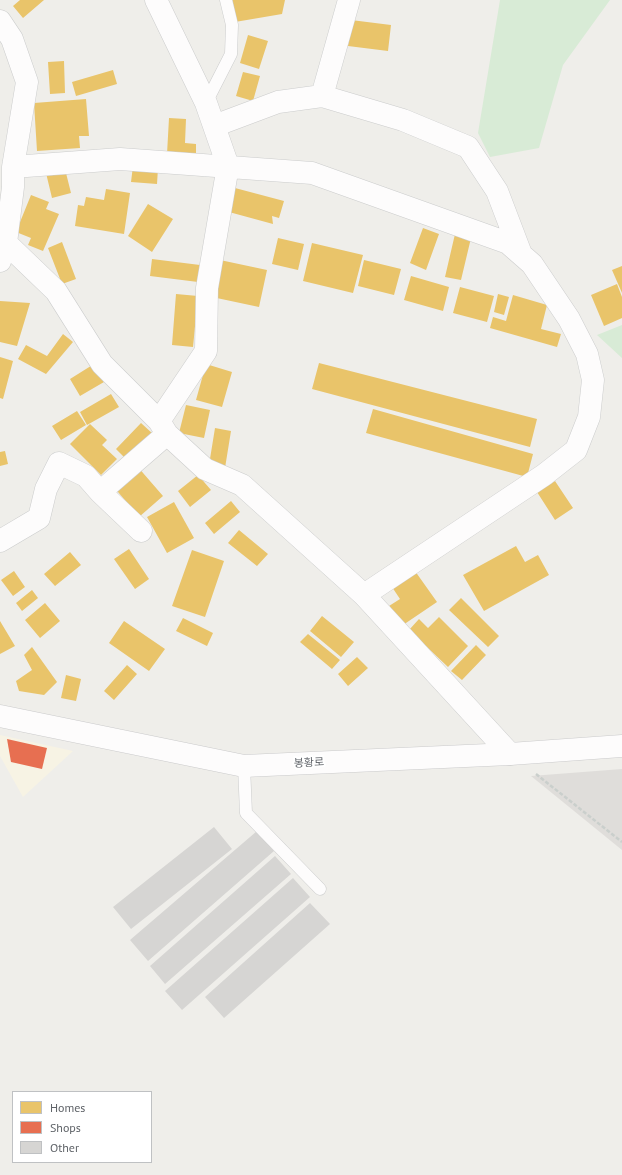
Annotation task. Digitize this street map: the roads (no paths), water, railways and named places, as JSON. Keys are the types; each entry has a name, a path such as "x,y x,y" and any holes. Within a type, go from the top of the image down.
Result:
{"street":[{"path":"100,492 163,428 206,351 207,288 228,166 206,103 156,0"},
{"path":"322,96 349,0"},
{"path":"0,21 12,39 27,82 9,178 3,252 56,291 102,364 163,428 205,469 242,485 364,595 510,754"},
{"path":"214,126 278,102 322,96 403,120 468,147 497,192 521,254"},
{"path":"9,178 120,159 312,173 508,243 532,264 569,319 587,354 593,380 589,417 576,450 544,474 364,595"},
{"path":"0,541 39,518 46,489 59,463 86,476 100,492 141,531"},
{"name":"봉황로","path":"0,716 244,766 510,754 622,746"}],"lane":[{"path":"206,103 231,54 232,25 226,0"},
{"path":"244,766 246,813 320,889"}]}
